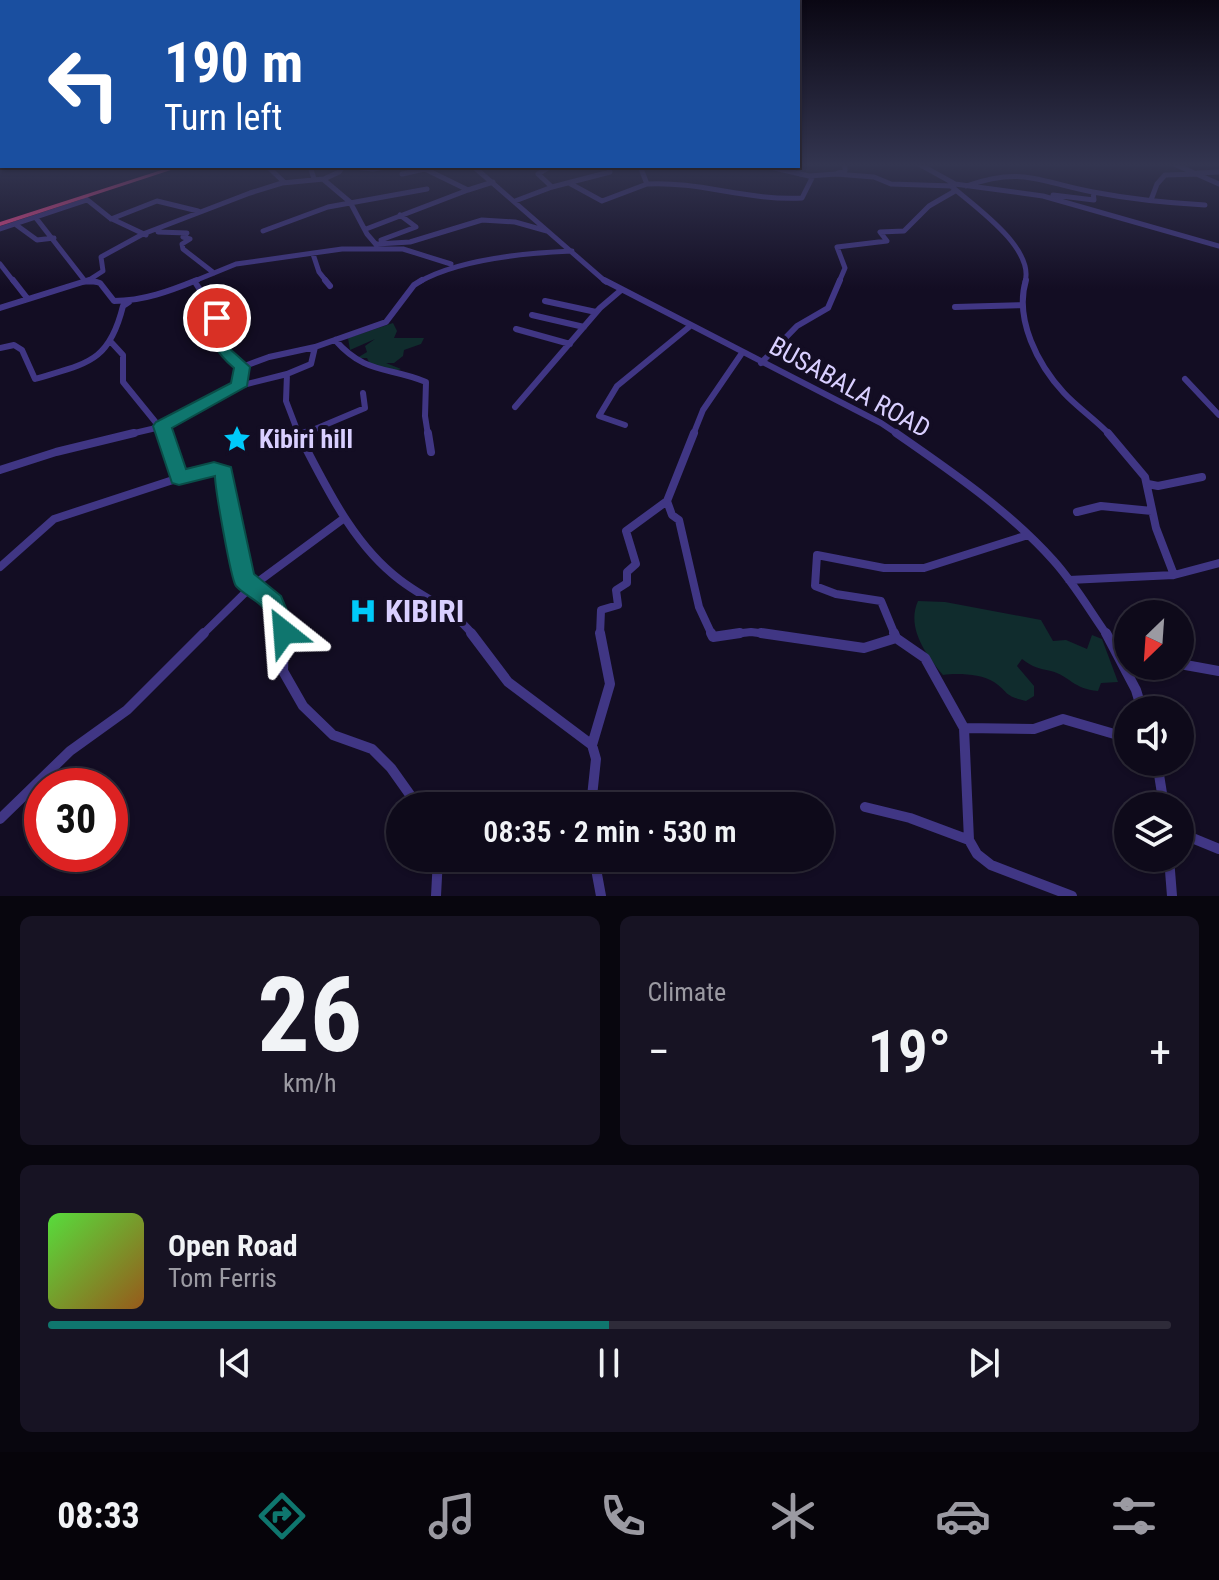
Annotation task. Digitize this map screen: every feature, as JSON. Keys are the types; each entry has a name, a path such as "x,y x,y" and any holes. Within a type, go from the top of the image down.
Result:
{"highway":[{"path":"0,224 53,206"},
{"path":"0,224 63,206"}],"street":[{"path":"0,224 15,224 68,206"},
{"path":"95,206 111,219 143,236 159,231 187,233 183,237 190,239 182,244 183,249 214,273"},
{"path":"111,219 145,206"},
{"path":"177,206 198,211"},
{"path":"0,308 87,280 103,271 103,255 212,206"},
{"path":"263,231 333,206"},
{"path":"352,206 377,245 407,250 441,263 457,265 572,251"},
{"path":"366,229 425,206"},
{"name":"BUSABALA ROAD","path":"521,206 607,283 881,423 951,471 1028,535 1069,580 1114,642"},
{"path":"761,363 797,326 828,308 845,268 837,247 887,241 880,232 904,231 929,206"},
{"path":"975,206 1009,237 1021,253 1027,275 1023,305 1026,327 1035,351 1063,392 1106,431 1134,462 1148,484 1152,511 1174,575"},
{"path":"1078,206 1219,246"},
{"path":"377,245 415,227 400,215"},
{"path":"36,218 54,238 69,264 87,280 100,283 114,301 123,306"},
{"path":"0,348 14,345 22,350 35,379 94,357 111,342 123,306 131,301 247,262 410,242 482,220 515,222 550,231"},
{"path":"15,224 37,240 54,238"},
{"path":"313,254 319,272 330,286"},
{"path":"0,264 27,298"},
{"path":"242,367 269,357 315,347 386,322 418,282 457,265"},
{"path":"195,282 202,293 203,303 218,321 219,340 226,356 242,367"},
{"path":"515,407 596,312 620,291"},
{"path":"114,301 131,301"},
{"path":"545,301 596,312"},
{"path":"955,307 1023,305"},
{"path":"532,315 584,327"},
{"path":"625,425 599,416 614,389 689,327"},
{"path":"516,329 570,344"},
{"path":"335,340 351,360 365,367 426,382 425,416 431,452"},
{"path":"111,342 122,348 124,353 125,362 120,375 123,382 132,396 162,426 170,441 179,478"},
{"path":"0,470 56,452 162,426 239,386 287,374 311,364 315,347"},
{"path":"592,792 596,759 592,745 610,684 600,638 601,610 618,605 616,590 627,583 627,572 636,564 626,531 667,501 703,410 742,353"},
{"path":"239,386 242,367"},
{"path":"287,374 286,401 299,436 343,519 398,579 459,617 508,682 592,745"},
{"path":"1185,379 1219,415"},
{"path":"299,436 365,408 363,393"},
{"path":"0,567 26,544 38,528 54,519 179,478 214,469 224,472 225,495 241,555 243,579 273,603 280,616 284,632 283,671 303,706 333,735 372,749 408,792"},
{"path":"1148,484 1158,486 1202,477"},
{"path":"667,501 672,515 679,520 699,607 713,637 751,632 864,648 896,638"},
{"path":"1077,512 1101,506 1152,511"},
{"path":"0,819 70,751 127,710 251,587 343,519"},
{"path":"1028,535 924,568 884,568 817,555 815,586 836,594 881,601 896,638 925,658 964,728 969,840 977,854 991,865 1072,896"},
{"path":"1069,580 1174,575 1219,563"},
{"path":"1194,667 1219,671"},
{"path":"964,728 1034,729 1063,719 1114,734"},
{"path":"865,807 910,818 969,840"},
{"path":"1194,839 1219,849"},
{"path":"436,896 437,872"},
{"path":"597,872 601,896"},
{"path":"1170,872 1172,896"}],"green space":[{"path":"393,323 397,331 394,338 424,338 421,344 404,350 403,356 394,363 386,363 401,369 393,372 370,364 367,358 357,358 367,352 365,346 375,339 350,350 348,338"},
{"path":"918,601 945,602 1041,620 1053,641 1066,640 1087,649 1092,635 1102,639 1114,671 1114,680 1118,682 1101,683 1098,691 1090,690 1022,659 1017,666 1034,686 1034,696 1026,701 1010,695 983,677 943,675 920,641 914,621"}],"place":[{"name":"Kibiri hill","path":"237,439"},
{"name":"KIBIRI","path":"363,611"}],"route":[{"path":"217,318 219,340 226,356 243,370 239,386 162,426 170,441 179,478 214,469 224,472 228,512 241,555 243,579 273,603 284,632"}]}
